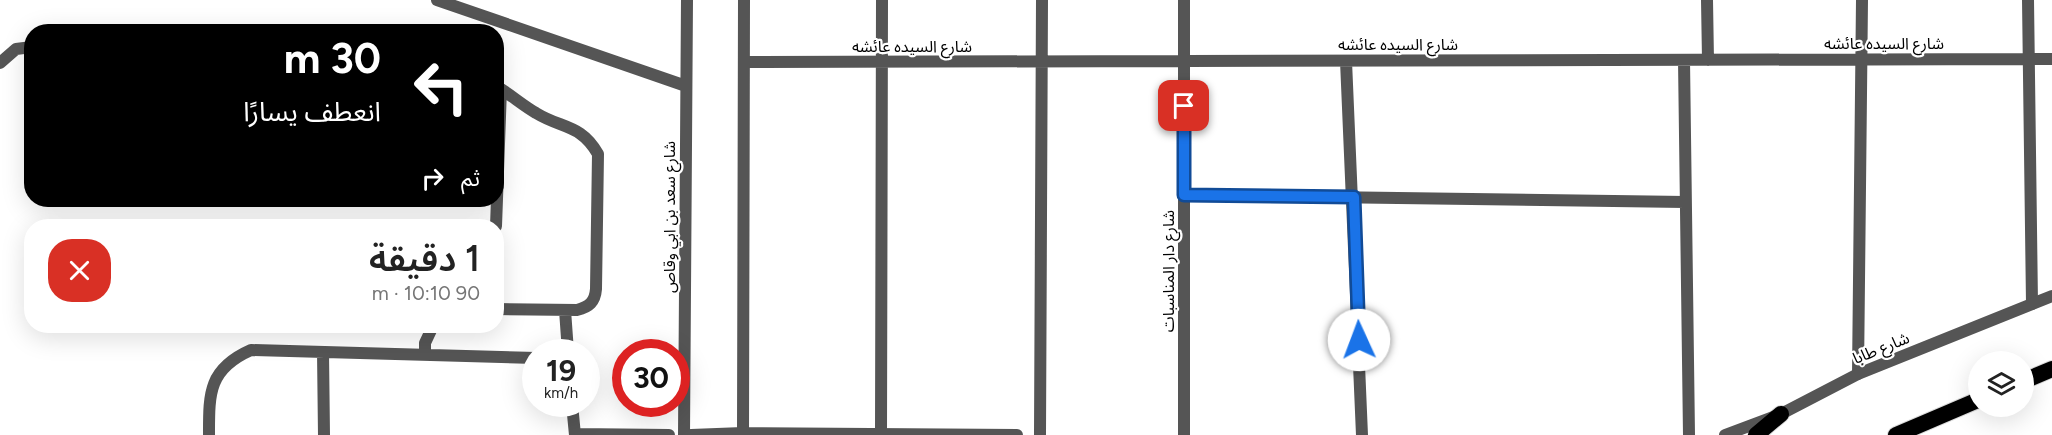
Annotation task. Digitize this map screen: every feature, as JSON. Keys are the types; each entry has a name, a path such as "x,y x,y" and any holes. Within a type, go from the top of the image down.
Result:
{"highway":[{"path":"2034,377 2052,369"},
{"path":"1896,435 1968,404"},
{"path":"1756,435 1781,414"}],"street":[{"path":"437,0 686,86"},
{"name":"شارع سعد بن ابي وقاص","path":"684,435 687,0"},
{"path":"743,434 744,0"},
{"path":"881,434 882,0"},
{"path":"1040,435 1042,0"},
{"name":"شارع دار المناسبات","path":"1184,0 1184,435"},
{"path":"1707,0 1708,60"},
{"path":"1858,374 1862,0"},
{"path":"2028,0 2032,304"},
{"path":"0,63 16,49 24,48"},
{"name":"شارع السيده عائشه","path":"744,63 2052,59"},
{"path":"1684,60 1689,435"},
{"path":"1346,61 1354,197 1362,435"},
{"path":"504,91 536,114 578,131 593,145 598,154 595,297 592,303 585,308 565,310 504,309"},
{"path":"1184,195 1685,202"},
{"name":"شارع طابا","path":"1725,435 1781,414 1858,374 2052,296"},
{"path":"565,310 567,339"},
{"path":"425,355 425,343 430,333"},
{"path":"209,435 211,388 217,375 226,364 251,351 522,358"},
{"path":"323,352 324,435"},
{"path":"573,417 575,434 669,435"},
{"path":"690,435 1017,435"}],"route":[{"path":"1184,106 1184,195 1354,197 1359,340"}]}
